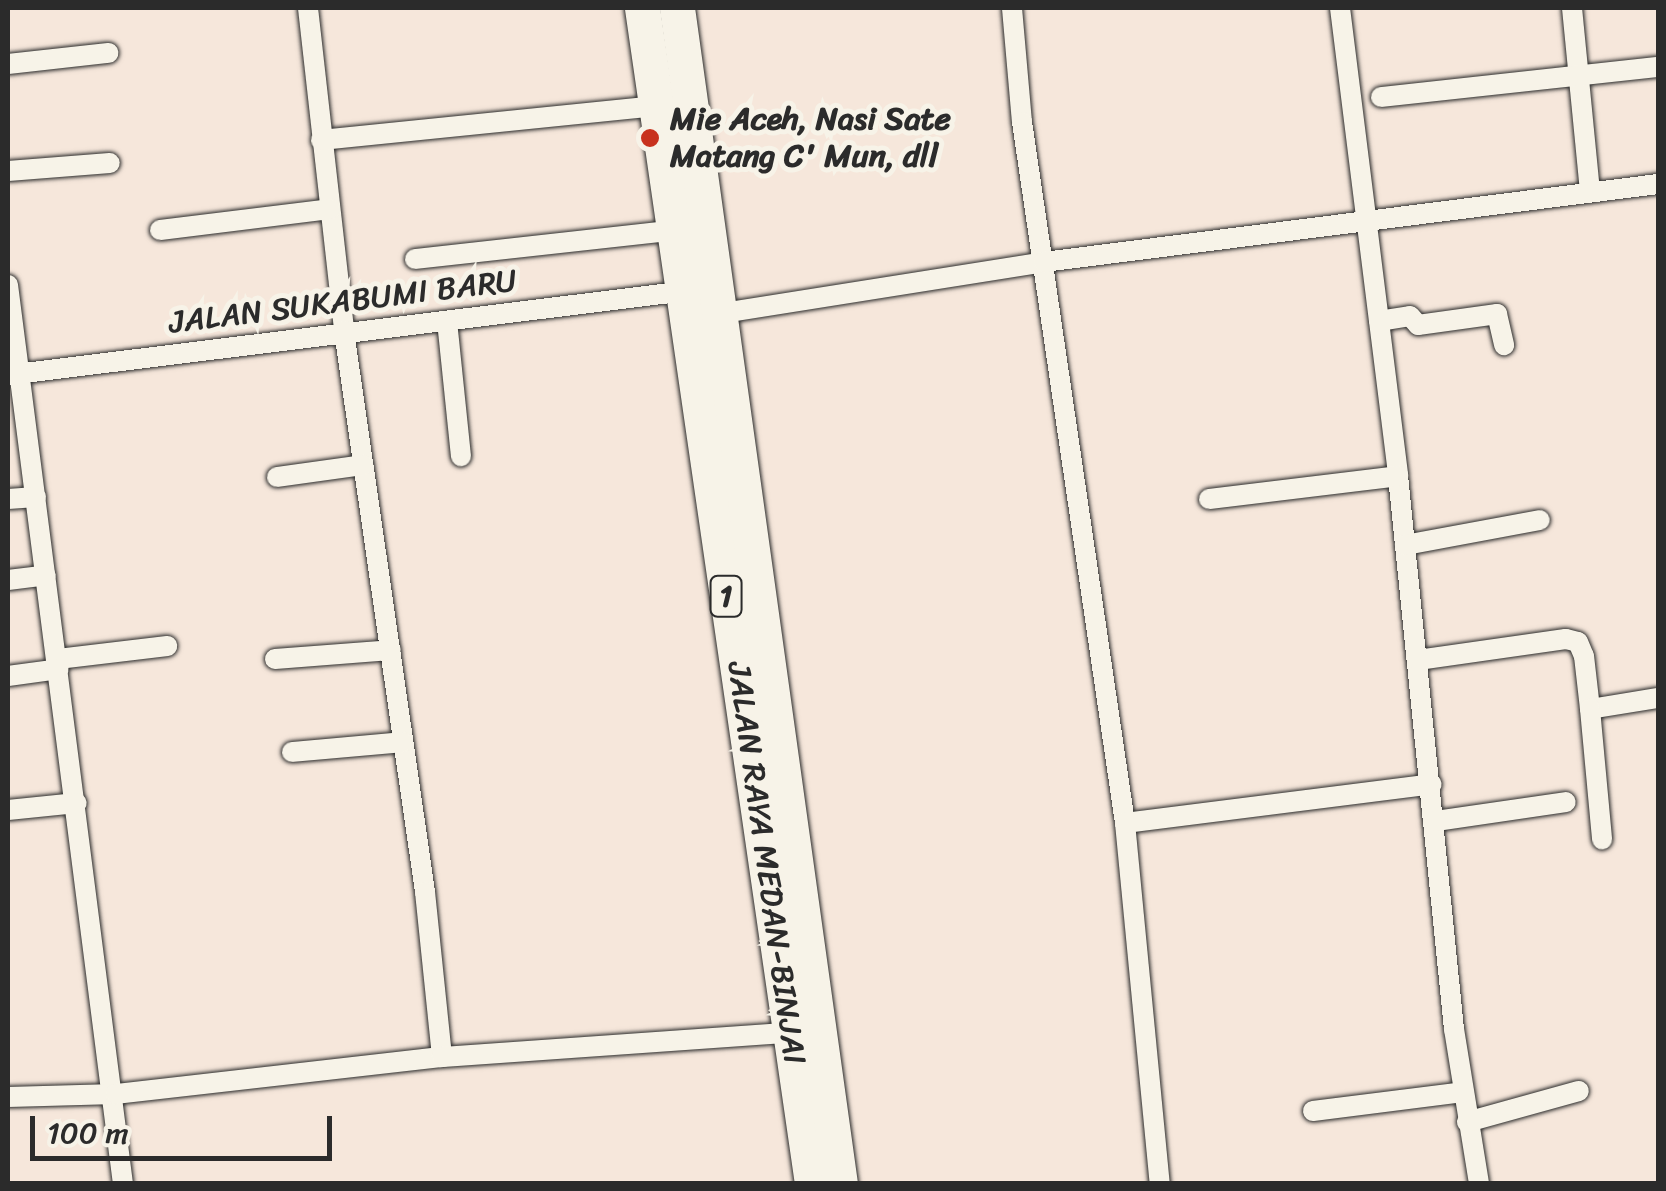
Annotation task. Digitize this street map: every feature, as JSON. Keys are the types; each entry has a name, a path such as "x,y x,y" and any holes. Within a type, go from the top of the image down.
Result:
{"highway":[{"name":"JALAN RAYA MEDAN-BINJAI","path":"642,8 676,230 699,308"},
{"name":"JALAN RAYA MEDAN-BINJAI","path":"677,8 699,308 806,1031 840,1184"},
{"name":"JALAN RAYA MEDAN-BINJAI","path":"806,1031 812,1184"}],"street":[{"path":"308,8 344,331 391,650 442,1057"},
{"path":"1012,8 1044,262 1125,822 1160,1184"},
{"path":"1340,8 1398,476 1436,821 1454,1029 1479,1184"},
{"path":"1572,8 1590,192"},
{"path":"8,64 108,53"},
{"path":"1381,97 1577,79 1658,67"},
{"path":"321,140 656,106"},
{"path":"8,171 110,163"},
{"name":"JALAN SUKABUMI BARU","path":"13,375 344,331 699,308 1658,184"},
{"path":"160,230 330,209"},
{"path":"415,259 676,230"},
{"path":"8,285 13,375 36,497 116,1094 124,1184"},
{"path":"1379,321 1410,316 1418,325 1498,314 1504,345"},
{"path":"447,322 461,456"},
{"path":"278,476 363,465"},
{"path":"1210,499 1398,476"},
{"path":"8,498 36,497"},
{"path":"1405,545 1540,520"},
{"path":"8,580 46,574"},
{"path":"1418,660 1578,642 1590,709 1602,839"},
{"path":"8,676 167,646"},
{"path":"275,659 391,650"},
{"path":"1590,709 1658,698"},
{"path":"292,752 403,742"},
{"path":"1125,822 1432,784"},
{"path":"8,810 77,802"},
{"path":"1436,821 1566,802"},
{"path":"8,1097 116,1094 442,1057 806,1031"},
{"path":"1467,1122 1579,1091"},
{"path":"1312,1111 1463,1092"}],"place":[{"name":"Mie Aceh, Nasi Sate Matang C' Mun, dll","path":"650,138"}]}
